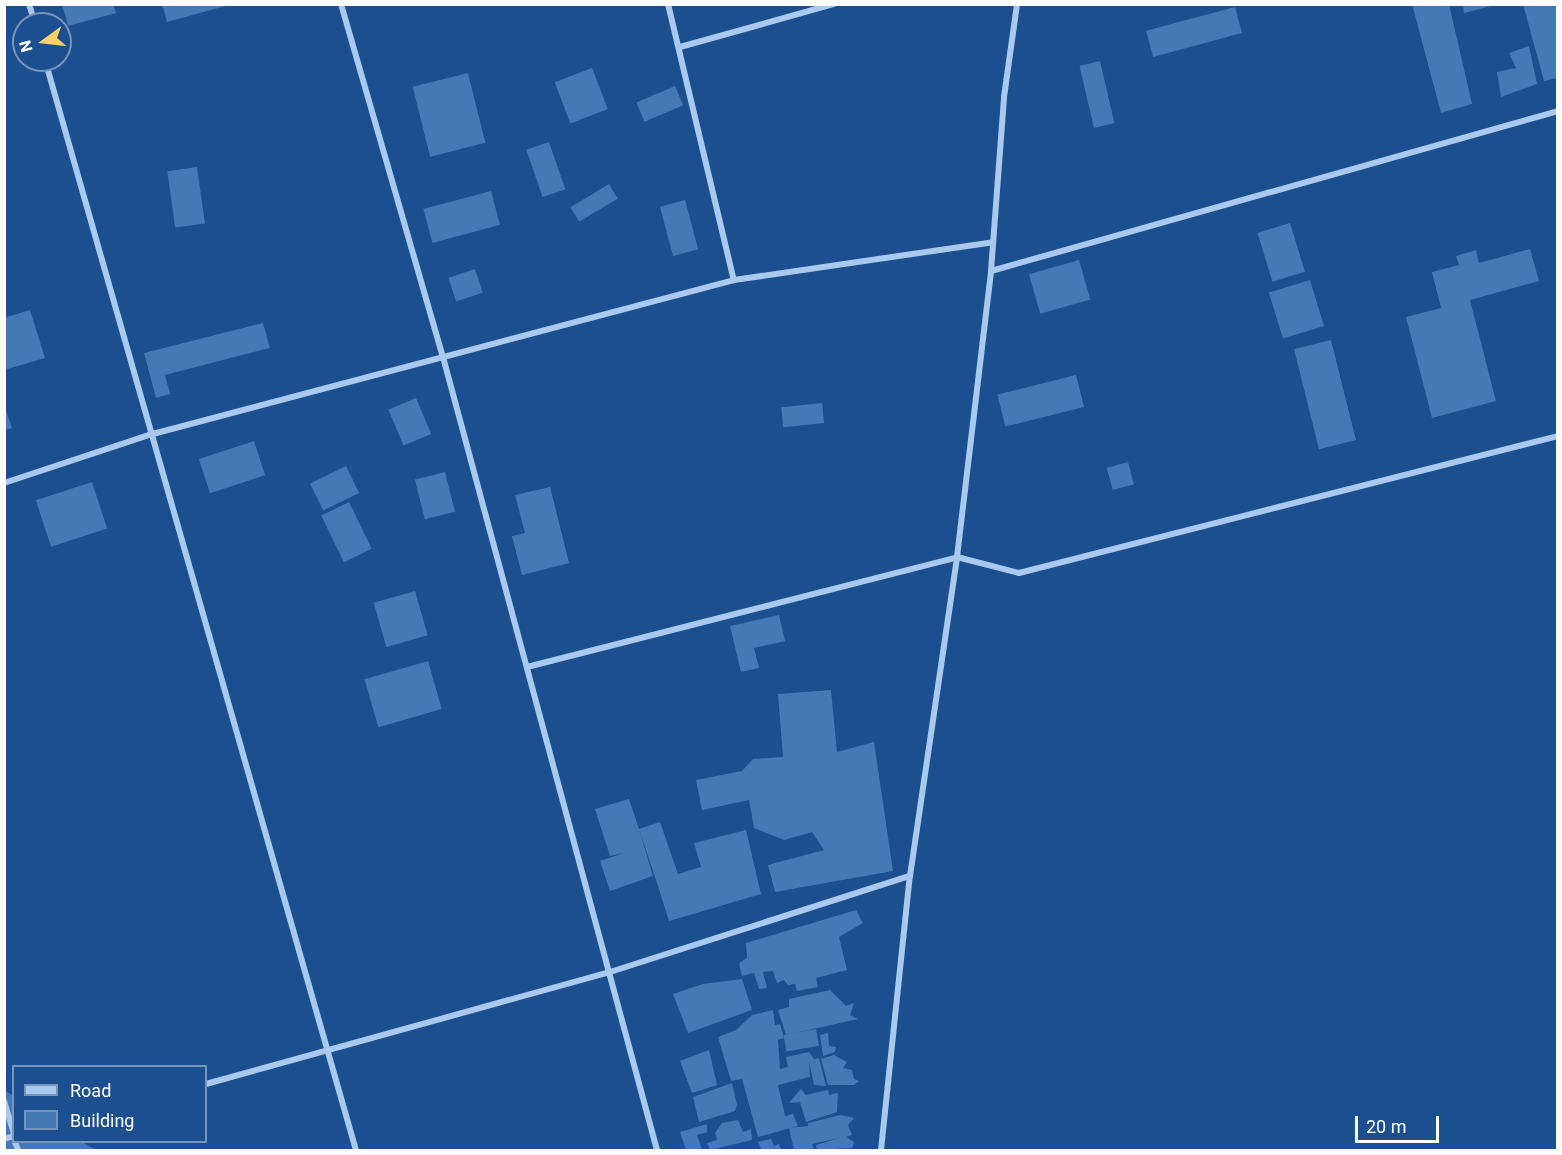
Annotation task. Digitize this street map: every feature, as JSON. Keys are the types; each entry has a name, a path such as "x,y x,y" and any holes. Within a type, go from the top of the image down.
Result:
{"street":[{"path":"341,4 443,357 527,667 606,974 657,1150"},
{"path":"668,4 734,280"},
{"path":"680,47 834,4"},
{"path":"881,1150 910,876 957,556 991,271 1004,97 1017,4"},
{"path":"48,72 149,435 356,1150"},
{"path":"991,271 1557,111"},
{"path":"4,483 149,435 734,280 993,242"},
{"path":"527,667 957,556 1019,573 1557,436"},
{"path":"207,1084 606,974 910,876"},
{"path":"4,1101 12,1128"}],"building":[{"path":"62,4 113,4 116,13 72,25 72,12 64,12"},
{"path":"162,4 229,4 229,5 167,22"},
{"path":"1412,4 1449,4 1472,104 1441,113"},
{"path":"1463,4 1495,4 1495,5 1464,13"},
{"path":"1523,4 1558,4 1558,78 1544,81"},
{"path":"1235,7 1242,33 1153,57 1146,31"},
{"path":"1529,46 1537,84 1501,97 1497,72 1516,68 1509,53"},
{"path":"1100,61 1114,123 1094,128 1080,66"},
{"path":"592,68 608,109 570,123 555,82"},
{"path":"468,73 485,143 430,157 413,87"},
{"path":"675,86 683,105 645,122 636,102"},
{"path":"549,142 565,189 543,197 526,150"},
{"path":"197,167 205,223 175,228 167,171"},
{"path":"609,184 618,199 579,222 570,207"},
{"path":"491,191 500,225 432,243 423,209"},
{"path":"685,200 698,249 673,256 660,207"},
{"path":"1290,223 1305,272 1272,282 1257,233"},
{"path":"1530,249 1539,281 1470,300 1496,401 1432,418 1406,317 1441,308 1432,272 1459,265 1456,256 1476,250 1479,263"},
{"path":"1079,260 1090,299 1040,314 1029,274"},
{"path":"475,269 483,293 456,301 448,278"},
{"path":"1310,280 1324,326 1283,338 1269,293"},
{"path":"30,310 45,358 4,370 4,318"},
{"path":"263,323 270,348 165,375 170,394 156,398 144,353"},
{"path":"1331,340 1356,440 1319,449 1294,349"},
{"path":"1076,375 1084,407 1005,427 997,395"},
{"path":"416,398 431,434 404,446 388,410"},
{"path":"822,403 824,423 783,427 781,407"},
{"path":"4,405 12,428 4,430"},
{"path":"254,441 265,475 210,493 199,459"},
{"path":"1128,462 1134,484 1113,490 1107,468"},
{"path":"346,466 359,493 323,510 310,484"},
{"path":"445,472 455,512 425,519 415,479"},
{"path":"92,482 107,529 51,547 36,500"},
{"path":"550,487 569,563 522,575 512,536 525,533 515,495"},
{"path":"349,502 372,549 344,562 321,516"},
{"path":"415,591 428,635 386,647 374,603"},
{"path":"779,615 785,641 754,648 759,668 741,672 730,626"},
{"path":"428,661 442,709 378,727 365,679"},
{"path":"831,690 837,752 874,742 893,871 775,892 768,865 824,850 812,832 784,840 754,828 749,800 702,810 696,780 742,771 753,759 783,757 778,694"},
{"path":"629,799 653,876 610,891 600,861 624,853 610,856 595,809"},
{"path":"660,822 678,874 701,867 694,843 746,830 761,894 669,921 639,829"},
{"path":"856,910 863,923 839,937 847,970 816,978 818,987 797,991 795,984 788,985 784,980 777,983 773,971 763,972 767,988 759,989 754,973 742,976 739,963 747,958 746,943"},
{"path":"742,979 752,1010 688,1033 673,994 703,984"},
{"path":"830,990 846,1006 854,1003 850,1015 858,1019 786,1035 778,1010 789,1007 789,999"},
{"path":"773,1010 775,1025 780,1024 784,1038 778,1040 780,1069 788,1067 786,1057 809,1052 814,1059 819,1058 826,1086 814,1085 809,1061 810,1077 778,1085 785,1116 793,1114 798,1126 758,1137 742,1079 731,1081 718,1037 736,1030 752,1015"},
{"path":"816,1029 819,1046 786,1051 784,1035"},
{"path":"828,1033 829,1046 836,1047 835,1052 823,1056 820,1035"},
{"path":"709,1050 717,1085 692,1093 680,1061"},
{"path":"834,1055 847,1062 843,1068 852,1070 854,1079 859,1081 854,1085 828,1085 821,1059"},
{"path":"732,1083 737,1105 735,1111 699,1122 693,1097"},
{"path":"801,1089 806,1095 828,1090 829,1095 838,1093 837,1112 806,1122 800,1102 789,1103"},
{"path":"4,1090 12,1095 12,1143 84,1143 96,1150 4,1150"},
{"path":"840,1115 854,1118 848,1125 852,1135 846,1137 854,1142 852,1148 817,1150 816,1145 839,1138 812,1144 814,1150 794,1150 789,1128 808,1126 808,1123"},
{"path":"738,1120 743,1132 751,1129 752,1140 710,1150 707,1143 717,1140 715,1133 722,1123"},
{"path":"707,1124 707,1132 697,1135 702,1150 686,1150 680,1132"},
{"path":"771,1139 774,1146 779,1144 781,1150 761,1149 758,1142"}]}
